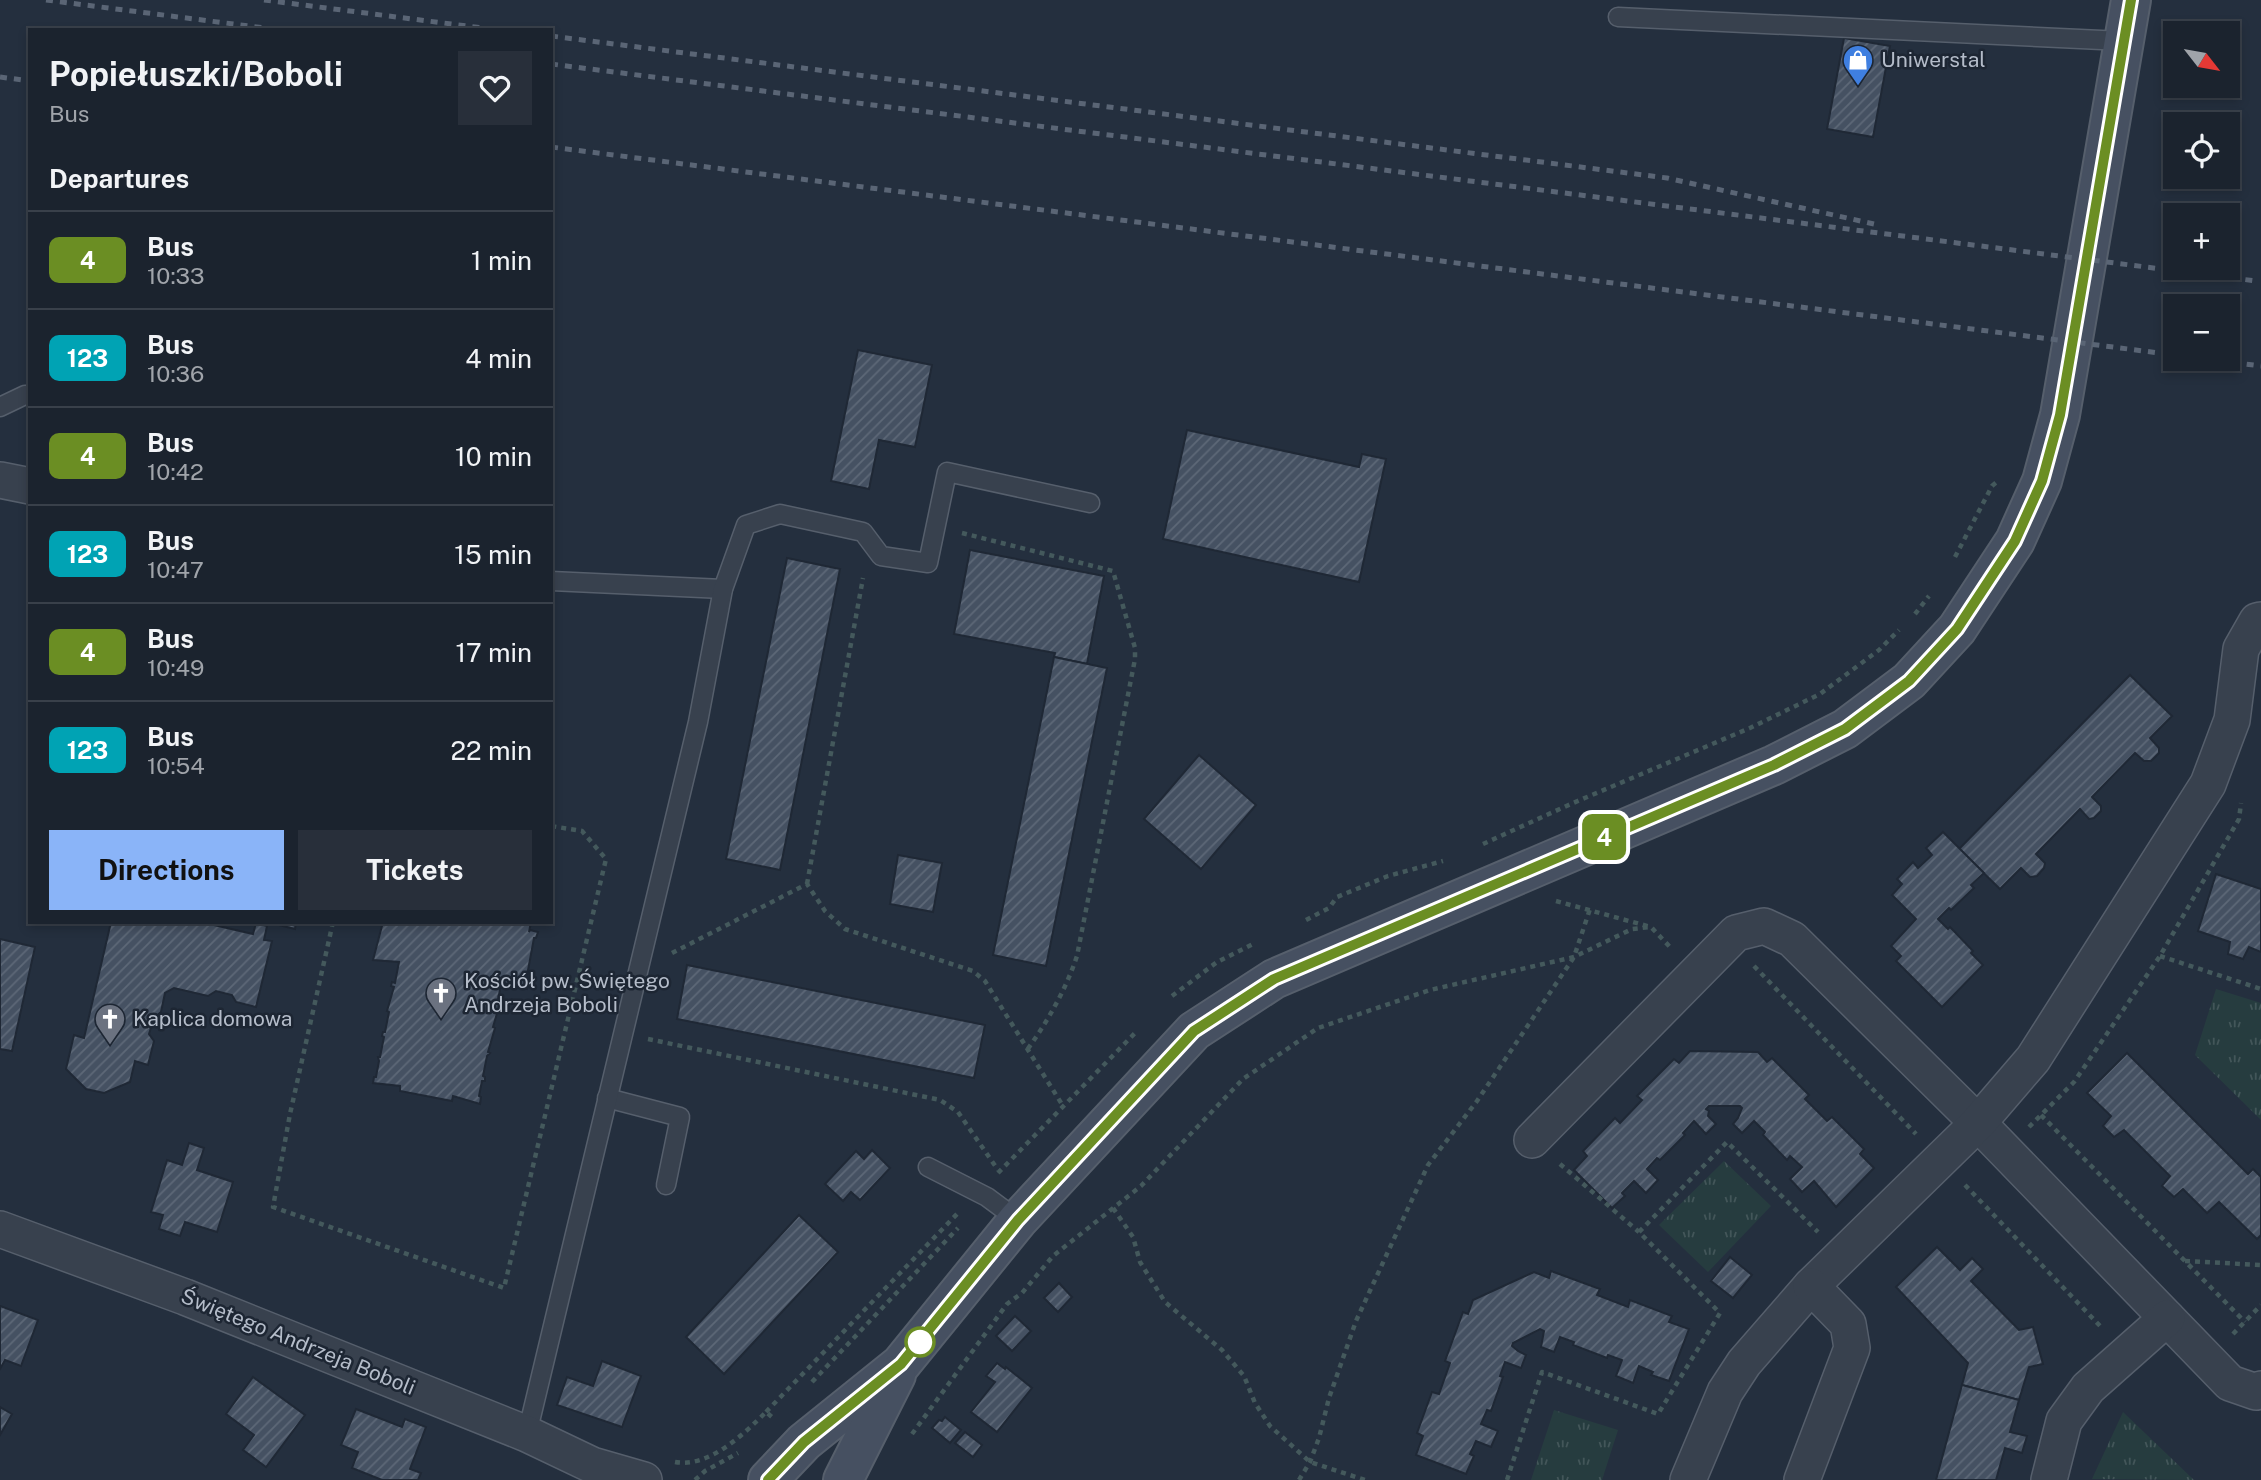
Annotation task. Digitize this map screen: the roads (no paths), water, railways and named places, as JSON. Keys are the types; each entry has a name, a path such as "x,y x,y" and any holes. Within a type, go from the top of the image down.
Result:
{"street":[{"path":"768,1480 804,1442 901,1364 1018,1220 1194,1031 1274,979 1774,765 1845,729 1909,681 1957,629 2015,541 2042,481 2060,415 2131,0"},
{"path":"0,480 28,486"},
{"path":"1688,1480 1725,1392 1744,1363 1811,1286 1978,1123 2033,1059 2207,784 2232,720 2241,649 2257,621 2261,620"},
{"path":"1532,1140 1736,933 1763,926 1792,939 1978,1123 2230,1383 2256,1392 2261,1389"},
{"name":"Świętego Andrzeja Boboli","path":"0,1229 185,1297 527,1434 600,1475 644,1480"},
{"path":"1802,1480 1852,1348 1849,1324 1811,1286"},
{"path":"2049,1480 2064,1421 2088,1388 2167,1318"},
{"path":"843,1480 901,1364"}],"lane":[{"path":"1618,17 2123,41"},
{"path":"0,407 28,395"},
{"path":"527,1434 698,722 723,589 746,525 780,514 863,532 881,556 928,563 947,472 1090,503"},
{"path":"553,581 723,589"},
{"path":"607,1098 680,1117 666,1185"},
{"path":"928,1167 987,1197 1018,1220"}],"railway":[{"path":"46,0 264,28"},
{"path":"264,0 482,28"},
{"path":"553,36 1667,178 1874,224"},
{"path":"553,64 2256,281"},
{"path":"0,77 28,81"},
{"path":"553,147 2163,353"},
{"path":"2240,363 2261,366"}],"place":[{"name":"Uniwerstal","path":"1858,87"},
{"name":"Kościół pw. Świętego Andrzeja Boboli","path":"441,1020"},
{"name":"Kaplica domowa","path":"110,1046"}]}
